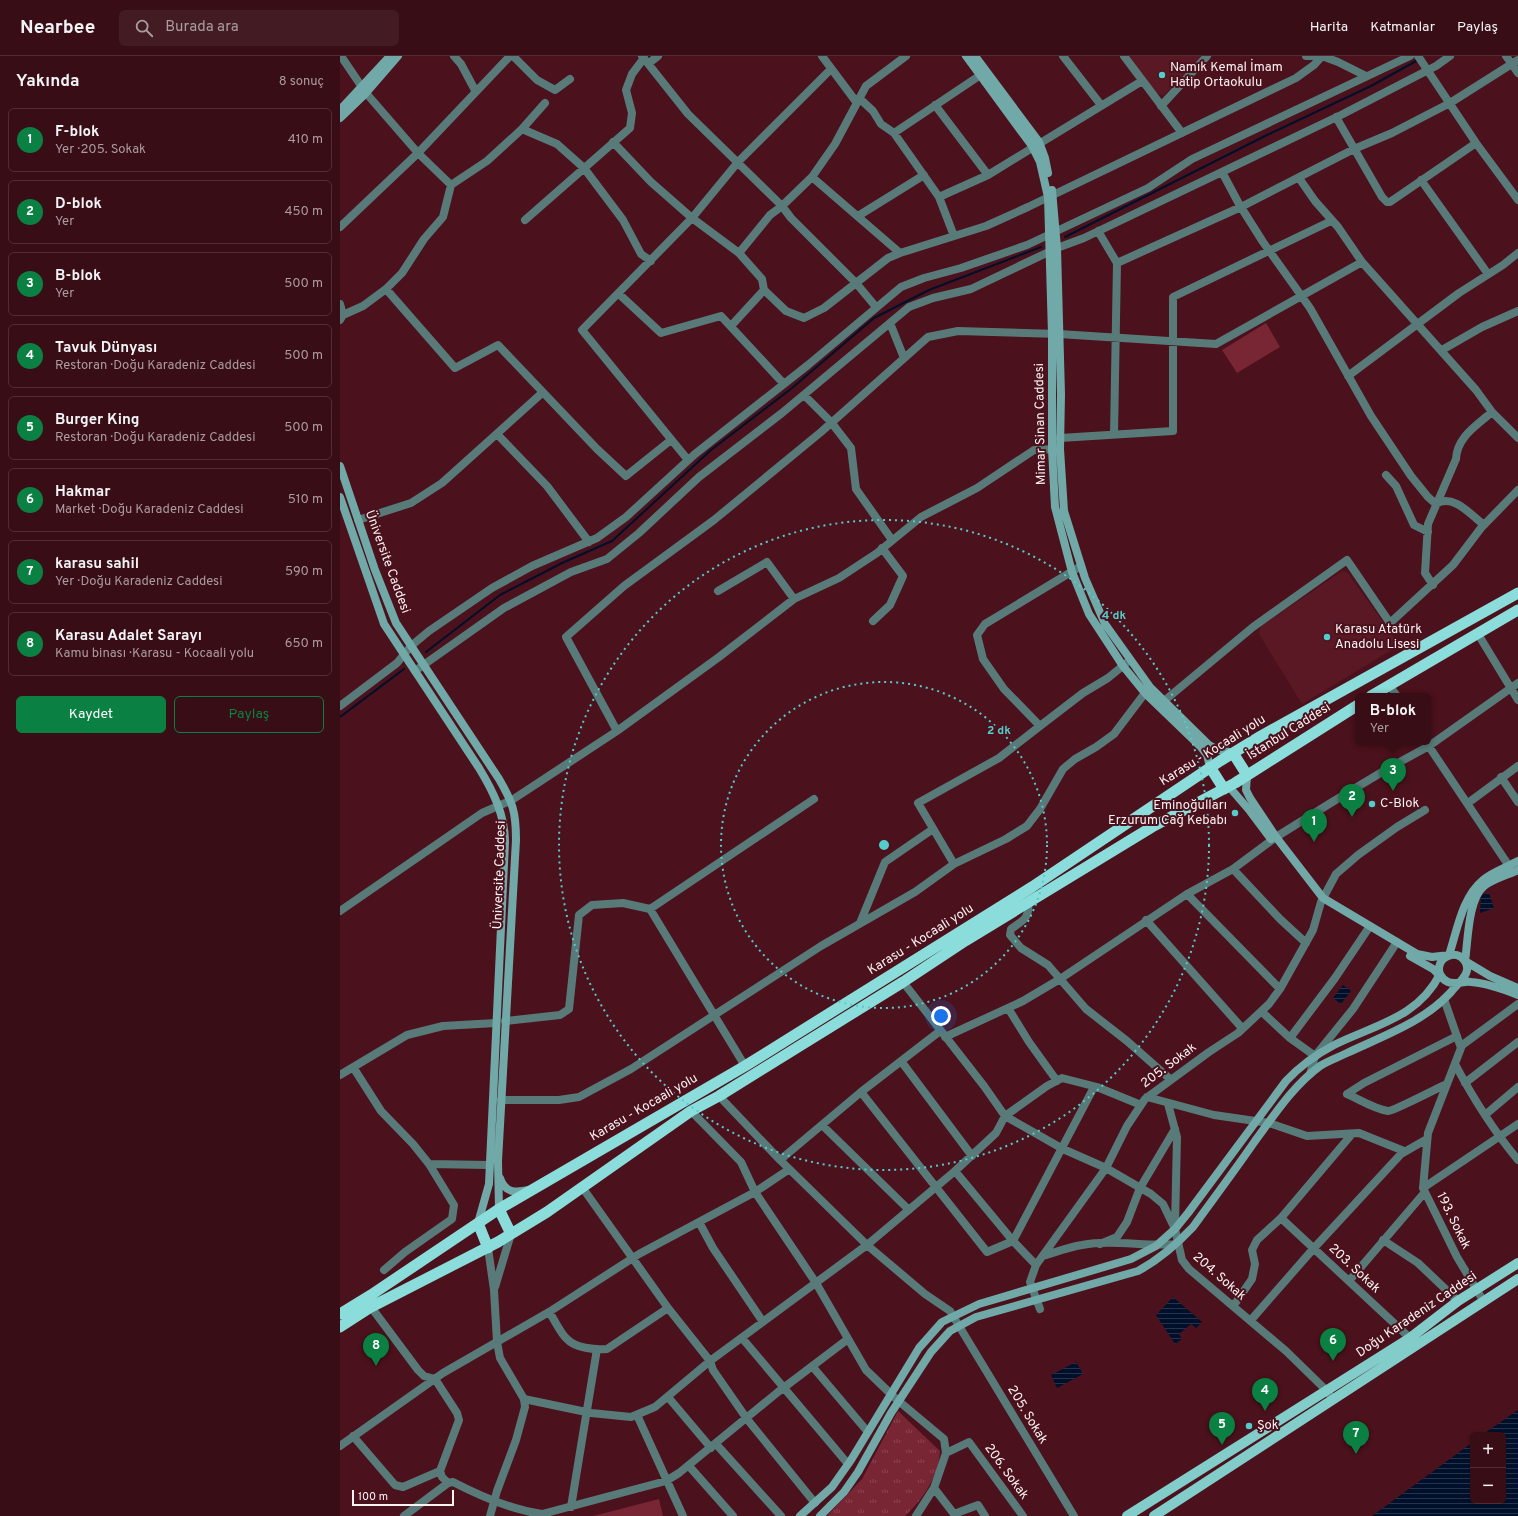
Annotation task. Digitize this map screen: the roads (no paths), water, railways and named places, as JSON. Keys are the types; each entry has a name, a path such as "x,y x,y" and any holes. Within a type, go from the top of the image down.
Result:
{"highway":[{"name":"Karasu - Kocaali yolu","path":"340,1314 371,1296 499,1209 745,1066 1032,887 1210,767 1518,593"},
{"path":"1377,693 1518,610"},
{"name":"İstanbul Caddesi","path":"1235,783 1355,707"},
{"path":"1233,753 1247,775"},
{"path":"1210,767 1224,789"},
{"name":"Karasu - Kocaali yolu","path":"340,1327 371,1308 488,1248 582,1187 691,1111 719,1096 903,982 965,941 1028,904 1152,827 1235,783"},
{"path":"499,1209 511,1234"},
{"path":"478,1223 488,1248"}],"main road":[{"path":"340,118 390,56"},
{"path":"340,110 364,90 398,56"},
{"name":"Mimar Sinan Caddesi","path":"966,56 982,73 1045,158 1050,196 1052,232 1049,252 1060,438 1056,449 1064,511 1081,566 1105,624 1130,660 1148,690 1164,702 1209,745 1216,749 1233,753"},
{"name":"Mimar Sinan Caddesi","path":"975,56 982,73"},
{"name":"Mimar Sinan Caddesi","path":"1052,232 1057,248 1055,334 1055,507 1072,572 1089,614 1123,666 1148,690 1201,747 1207,755 1210,767"},
{"name":"Üniversite Caddesi","path":"340,466 387,602 396,623 425,664 512,800 515,817 516,840 497,1170 499,1209"},
{"path":"340,497 384,624 479,768 490,786 504,819 505,842 489,1184 478,1223"},
{"path":"1247,775 1246,790 1274,839"},
{"path":"1224,789 1230,789 1240,798 1322,900 1395,944 1450,983 1460,982 1486,984 1518,995"},
{"path":"820,1516 844,1492 858,1472 919,1348 942,1322 979,1304 1131,1259 1156,1246 1175,1229 1256,1121 1301,1065 1351,1037 1400,1016 1423,999 1441,976 1440,964 1445,957 1449,955 1468,899 1472,893 1484,880 1516,865"},
{"path":"800,1516 832,1487 848,1464 867,1431 931,1352 950,1331 976,1317 1138,1271 1159,1260 1178,1244 1194,1227 1284,1102 1310,1074 1322,1065 1429,1013 1460,982 1466,975 1465,961 1475,897 1484,886 1516,865"},
{"path":"1395,944 1417,954 1432,957 1449,955 1458,956 1490,976 1516,985"},
{"path":"497,1170 502,1185 508,1190 521,1191 534,1189"},
{"name":"Doğu Karadeniz Caddesi","path":"1154,1516 1330,1395 1410,1338 1458,1301 1518,1263"},
{"name":"Doğu Karadeniz Caddesi","path":"1127,1516 1232,1448 1330,1395 1484,1302 1518,1279"}],"street":[{"path":"341,56 364,90 418,153 451,185"},
{"path":"454,56 461,64 476,92"},
{"path":"340,227 418,153 512,56 537,80 555,90 570,78"},
{"path":"525,220 630,128 632,113 626,90 632,74 645,59 658,56"},
{"path":"822,56 831,69 858,100 873,111 881,124 894,133 939,197 954,236"},
{"path":"739,253 770,215 782,206 812,177 835,144 866,86 906,56"},
{"path":"1063,56 1101,105"},
{"path":"1124,56 1182,133"},
{"path":"1162,106 1206,56"},
{"path":"1306,56 1322,56 1366,76"},
{"path":"613,142 651,182 692,218 739,253 762,279 764,290 786,311 804,318 824,308 888,258 986,226 1296,78 1314,65 1322,56"},
{"path":"340,706 397,663 411,646 429,631 492,588 532,566 597,538 626,517 688,460 784,384 901,287 924,278 1000,255 1027,245 1148,188 1192,159 1410,56"},
{"path":"1418,56 1476,142 1518,200"},
{"path":"415,671 504,608 571,572 607,558 640,534 699,477 804,394 909,307 933,298 971,289 1057,248 1159,204 1336,117 1428,70 1450,56"},
{"path":"1506,56 1515,63 1518,73"},
{"path":"645,59 688,114 782,206 790,218 856,283 876,307"},
{"path":"1117,264 1241,207 1354,149 1392,134 1450,103 1515,63"},
{"path":"688,460 582,330 692,218 738,162 831,69"},
{"path":"894,133 982,73"},
{"path":"939,197 988,175 1035,144 1142,80"},
{"path":"340,304 341,318 363,306 386,289 402,273 424,239 443,217 451,185 487,161 522,129 545,103"},
{"path":"935,105 988,175"},
{"path":"1336,117 1386,202 1390,202 1476,142"},
{"path":"522,129 557,144 584,168 623,220 641,254 651,261"},
{"path":"1222,172 1241,207 1269,251 1310,308 1348,376 1411,476 1428,498 1436,504"},
{"path":"858,216 924,175"},
{"path":"812,177 900,253"},
{"path":"1299,178 1331,221 1338,227 1362,262 1442,350 1476,390 1492,412 1518,438"},
{"path":"1421,180 1488,274"},
{"path":"1060,438 1173,431 1173,297 1331,221"},
{"path":"1098,231 1117,264 1114,434"},
{"path":"1348,376 1488,274 1503,266 1518,253"},
{"path":"617,731 566,637 624,586 714,520 897,366 928,337 958,331 1055,334 1216,344 1362,262"},
{"path":"386,289 455,368 498,345 596,449 626,476 671,440"},
{"path":"731,326 764,290"},
{"path":"619,294 661,333 721,316 784,384"},
{"path":"1442,350 1482,327 1518,311"},
{"path":"890,323 904,358"},
{"path":"358,520 411,503 442,483 542,393"},
{"path":"804,394 831,422 851,448 856,489 892,540"},
{"path":"1433,585 1426,573 1428,524 1456,459 1456,450 1460,442 1492,412"},
{"path":"498,434 547,486 589,542"},
{"path":"340,911 482,813 512,800 617,731 719,657 794,599 839,578 882,548 921,517 977,488 1034,450 1056,449"},
{"path":"1386,476 1396,486 1414,525 1428,532"},
{"path":"1164,702 1254,627 1347,560 1390,623 1453,565 1484,525 1518,490"},
{"path":"1436,504 1447,500 1453,502 1484,525"},
{"path":"873,621 890,605 902,576 882,548"},
{"path":"718,591 767,562 794,599"},
{"path":"1040,726 1004,689 983,659 976,635 985,624 1081,566"},
{"path":"1478,634 1518,700"},
{"path":"954,864 918,803 999,758 1083,693 1108,678 1130,660"},
{"path":"1431,742 1518,683"},
{"path":"1389,685 1394,693"},
{"path":"501,1100 559,1100 579,1097 631,1069 714,1017 788,967 860,923 915,892 954,864 1006,839 1027,826 1040,809 1063,769 1074,759 1096,747 1114,734 1148,690"},
{"path":"780,1160 861,1092 901,1061 942,1034 1008,1008 1060,979 1146,920 1187,894 1233,869 1274,839 1426,745"},
{"path":"1429,745 1468,802 1516,865"},
{"path":"1468,802 1518,766"},
{"path":"1501,777 1518,802"},
{"path":"505,1021 560,1015 569,1009 579,915 592,905 623,903 650,909 814,799"},
{"name":"205. Sokak","path":"1032,1288 1030,1282 1036,1265 1106,1168 1127,1126 1147,1097 1262,1012 1280,990 1313,930 1322,900 1336,874 1358,855 1397,827 1425,810"},
{"path":"860,923 885,862 933,829"},
{"path":"1233,869 1280,919 1306,943"},
{"path":"1187,894 1280,990"},
{"path":"1028,904 1029,912 1026,919 1011,929 1010,935 1021,948 1048,965 1086,1009 1127,1041 1170,1079"},
{"path":"650,909 745,1066"},
{"path":"1146,920 1242,1028"},
{"path":"1290,1038 1368,928"},
{"path":"1310,1074 1315,1056 1353,1009 1395,944"},
{"path":"903,982 984,1086 1005,1116"},
{"path":"1349,1280 1424,1190 1428,1133 1462,1048 1444,999"},
{"path":"1461,1046 1518,1004"},
{"path":"1008,1008 1029,1042 1057,1080"},
{"path":"1262,1012 1290,1038 1315,1056"},
{"path":"340,1075 407,1035 442,1026 496,1023"},
{"path":"1447,1084 1427,1092 1396,1109 1388,1111 1347,1094 1364,1083 1457,1036"},
{"path":"1465,1083 1518,1042"},
{"path":"901,1061 972,1156"},
{"path":"1455,1064 1465,1083 1499,1137 1518,1160"},
{"path":"353,1067 381,1111 414,1144 429,1164 454,1205 452,1220 405,1252 384,1270"},
{"path":"524,1399 586,1411 631,1417 655,1407 710,1362 816,1283 909,1210 955,1172 996,1133 1005,1116 1047,1086 1062,1078 1094,1087 1141,1105"},
{"path":"861,1092 935,1188 987,1252 1013,1241 1063,1149 1094,1087"},
{"path":"1485,1115 1518,1087"},
{"name":"205. Sokak","path":"719,1096 788,1170 867,1244 953,1316 1074,1516"},
{"path":"1147,1097 1168,1104 1214,1115 1269,1123 1307,1136 1359,1133 1404,1152"},
{"path":"1168,1104 1177,1137 1175,1229"},
{"path":"691,1111 741,1162 755,1192 816,1283 866,1370 944,1439 946,1454 934,1488 916,1516"},
{"name":"204. Sokak","path":"1005,1116 1063,1149 1106,1168 1140,1188 1163,1204 1175,1229 1182,1260 1189,1269 1251,1320 1330,1395"},
{"name":"193. Sokak","path":"1484,1302 1457,1257 1424,1190 1518,1124"},
{"path":"822,1125 909,1210"},
{"path":"1100,1244 1117,1237 1127,1222 1140,1188 1175,1129"},
{"path":"1234,1306 1252,1279 1255,1264 1252,1250 1257,1240 1281,1218 1352,1134"},
{"path":"1251,1320 1314,1248 1404,1152 1428,1139"},
{"path":"429,1164 489,1164"},
{"path":"340,1446 435,1379 549,1312 633,1258 755,1192 788,1170"},
{"path":"955,1172 1013,1241 1036,1265"},
{"path":"582,1187 668,1308 710,1362 713,1370 747,1419 815,1503"},
{"name":"203. Sokak","path":"1281,1218 1410,1338"},
{"path":"699,1222 713,1248 763,1322"},
{"path":"494,1290 511,1234"},
{"path":"1383,1240 1418,1263 1458,1301"},
{"path":"1043,1256 1082,1244 1127,1243 1156,1246 1178,1244"},
{"path":"488,1248 494,1290 497,1342 500,1358 524,1399 524,1414 494,1500 490,1516"},
{"path":"1032,1288 1040,1309"},
{"path":"371,1308 418,1370 424,1376 435,1379 457,1412 459,1420 448,1446 440,1471 442,1477 448,1483"},
{"path":"549,1312 567,1340 597,1350 606,1349 668,1308"},
{"path":"742,1338 785,1387 848,1464"},
{"path":"404,1516 448,1483 453,1482 494,1500 528,1512 542,1514 666,1481 689,1466 785,1387 848,1339"},
{"path":"571,1507 597,1350"},
{"path":"812,1366 867,1431"},
{"path":"668,1397 781,1516"},
{"path":"637,1415 683,1516"},
{"path":"353,1436 395,1485 403,1487 440,1471"},
{"name":"206. Sokak","path":"946,1454 969,1442 1023,1516"},
{"path":"689,1466 733,1516"},
{"path":"934,1488 955,1515 978,1505 985,1516"}],"water":[{"path":"1489,893 1494,908 1480,913 1481,895"},
{"path":"1343,985 1351,991 1341,1004 1333,998"},
{"path":"1173,1297 1202,1322 1196,1328 1191,1324 1179,1334 1182,1339 1175,1344 1156,1315"},
{"path":"1076,1362 1083,1374 1057,1388 1051,1375"},
{"path":"1518,1410 1518,1516 1372,1516 1470,1444 1470,1504 1506,1504 1506,1432 1486,1432"}],"waterway":[{"path":"1065,237 1267,135 1371,86 1418,60"},
{"path":"426,652 500,595 562,563 612,541 711,450 792,388 874,318 929,290 1041,247"},
{"path":"340,717 404,669"}],"place":[{"name":"Namık Kemal İmam Hatip Ortaokulu","path":"1162,75"},
{"name":"Karasu Atatürk Anadolu Lisesi","path":"1327,637"},
{"name":"B-blok","path":"1393,791"},
{"name":"C-Blok","path":"1372,804"},
{"name":"Eminoğulları Erzurum Cağ Kebabı","path":"1235,813"},
{"name":"D-blok","path":"1352,817"},
{"name":"F-blok","path":"1314,842"},
{"name":"Hakmar","path":"1333,1361"},
{"name":"Karasu Adalet Sarayı","path":"376,1366"},
{"name":"Tavuk Dünyası","path":"1265,1411"},
{"name":"Şok","path":"1249,1426"},
{"name":"Burger King","path":"1222,1445"},
{"name":"karasu sahil","path":"1356,1454"}]}
